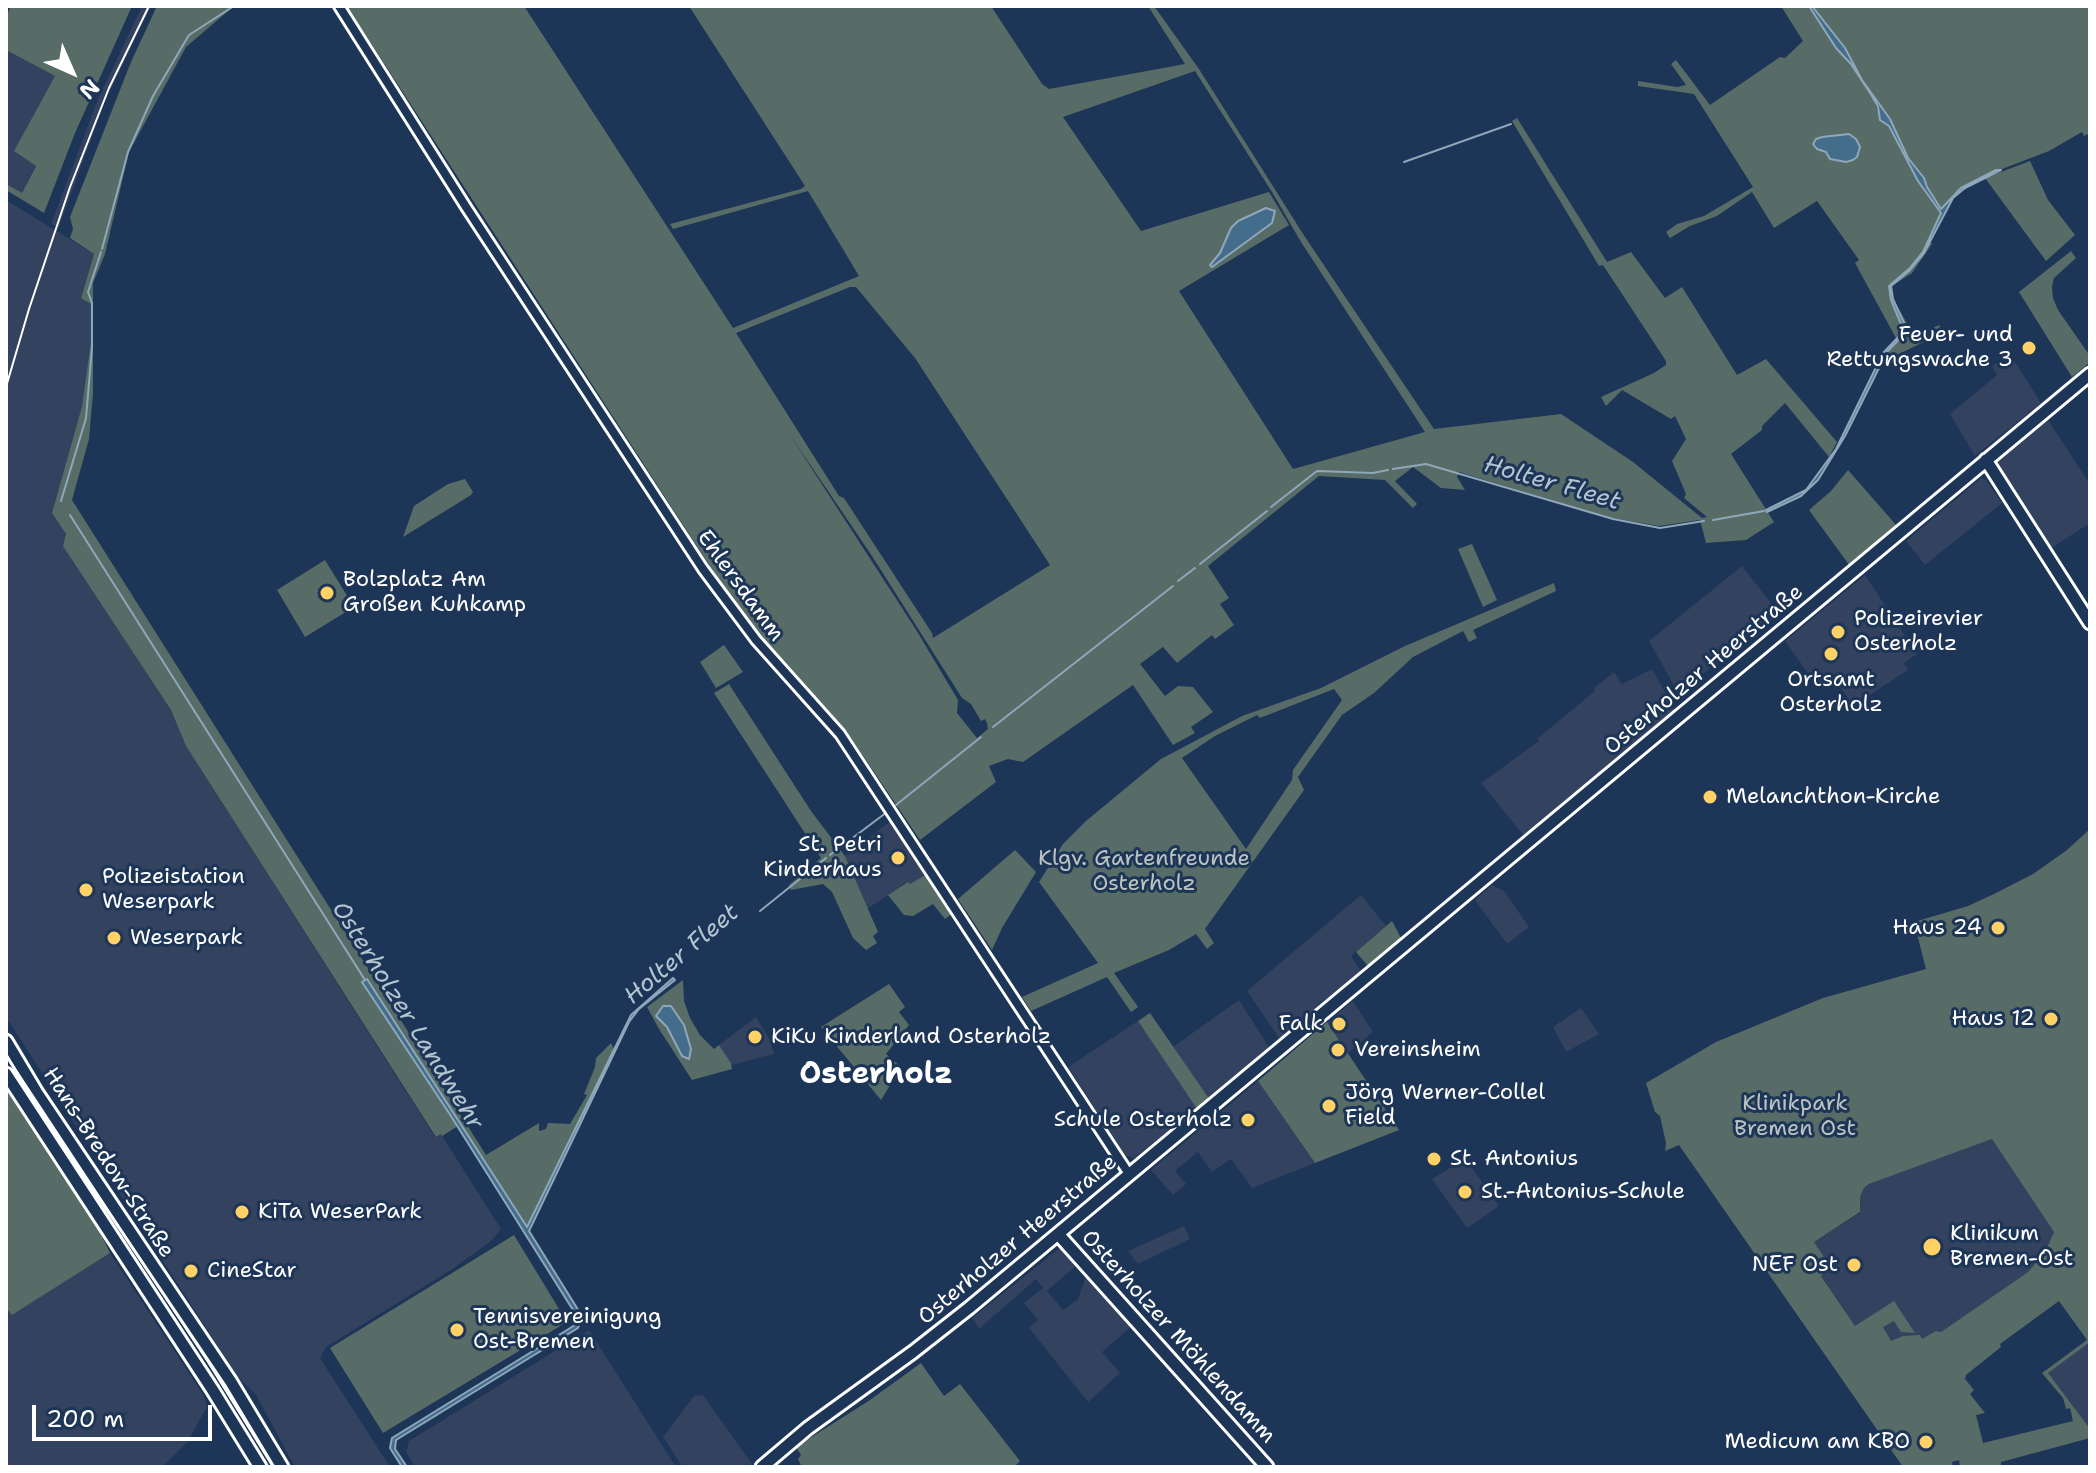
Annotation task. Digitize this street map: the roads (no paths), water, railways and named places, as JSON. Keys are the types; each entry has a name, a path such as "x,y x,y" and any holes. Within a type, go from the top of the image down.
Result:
{"main road":[{"name":"Osterholzer Heerstraße","path":"762,1467 808,1428 935,1336 2090,374"},
{"path":"1986,460 2090,623"},
{"name":"Hans-Bredow-Straße","path":"6,1041 44,1104 231,1382 282,1467"},
{"name":"Hans-Bredow-Straße","path":"6,1074 260,1467"},
{"name":"Osterholzer Möhlendamm","path":"1058,1234 1267,1467"}],"street":[{"name":"Ehlersdamm","path":"339,6 466,207 703,569 756,640 840,734 1129,1174"}],"waterway":[{"name":"Osterholzer Landwehr","path":"102,249 128,152 153,96 189,35 234,6"},
{"path":"1404,162 1511,124"},
{"name":"Osterholzer Landwehr","path":"61,501 86,418 92,348 92,303 88,292 101,252"},
{"name":"Holter Fleet","path":"1393,469 1426,464 1613,519 1660,528 1704,521"},
{"name":"Holter Fleet","path":"1271,507 1317,471 1373,473 1388,470"},
{"name":"Holter Fleet","path":"1200,564 1267,511"},
{"name":"Holter Fleet","path":"1713,520 1764,511"},
{"name":"Osterholzer Landwehr","path":"70,515 365,980"},
{"name":"Holter Fleet","path":"1178,581 1195,568"},
{"name":"Holter Fleet","path":"993,727 1173,586"},
{"name":"Holter Fleet","path":"896,805 981,737"},
{"name":"Holter Fleet","path":"830,855 887,812"},
{"name":"Holter Fleet","path":"760,911 826,858"}],"tram line":[{"path":"6,387 70,187 109,88 149,6"},
{"path":"6,1055 208,1362 273,1467"}],"place":[{"name":"Feuer- und Rettungswache 3","path":"2029,348"},
{"name":"Bolzplatz Am Großen Kuhkamp","path":"327,593"},
{"name":"Polizeirevier Osterholz","path":"1838,632"},
{"name":"Ortsamt Osterholz","path":"1831,654"},
{"name":"Melanchthon-Kirche","path":"1710,797"},
{"name":"St. Petri Kinderhaus","path":"898,858"},
{"name":"Polizeistation Weserpark","path":"86,890"},
{"name":"Haus 24","path":"1998,928"},
{"name":"Weserpark","path":"114,938"},
{"name":"Haus 12","path":"2051,1019"},
{"name":"Falk","path":"1339,1024"},
{"name":"KiKu Kinderland Osterholz","path":"755,1037"},
{"name":"Vereinsheim","path":"1338,1050"},
{"name":"Jörg Werner-Collel Field","path":"1329,1106"},
{"name":"Schule Osterholz","path":"1248,1120"},
{"name":"St. Antonius","path":"1434,1159"},
{"name":"St.-Antonius-Schule","path":"1465,1192"},
{"name":"KiTa WeserPark","path":"242,1212"},
{"name":"Klinikum Bremen-Ost","path":"1932,1247"},
{"name":"NEF Ost","path":"1854,1265"},
{"name":"CineStar","path":"191,1271"},
{"name":"Tennisvereinigung Ost-Bremen","path":"457,1330"},
{"name":"Medicum am KBO","path":"1926,1442"}],"district":[{"name":"Osterholz","path":"876,1075"}],"park label":[{"name":"Klgv. Gartenfreunde Osterholz","path":"1144,872"},
{"name":"Klinikpark Bremen Ost","path":"1795,1116"}]}
